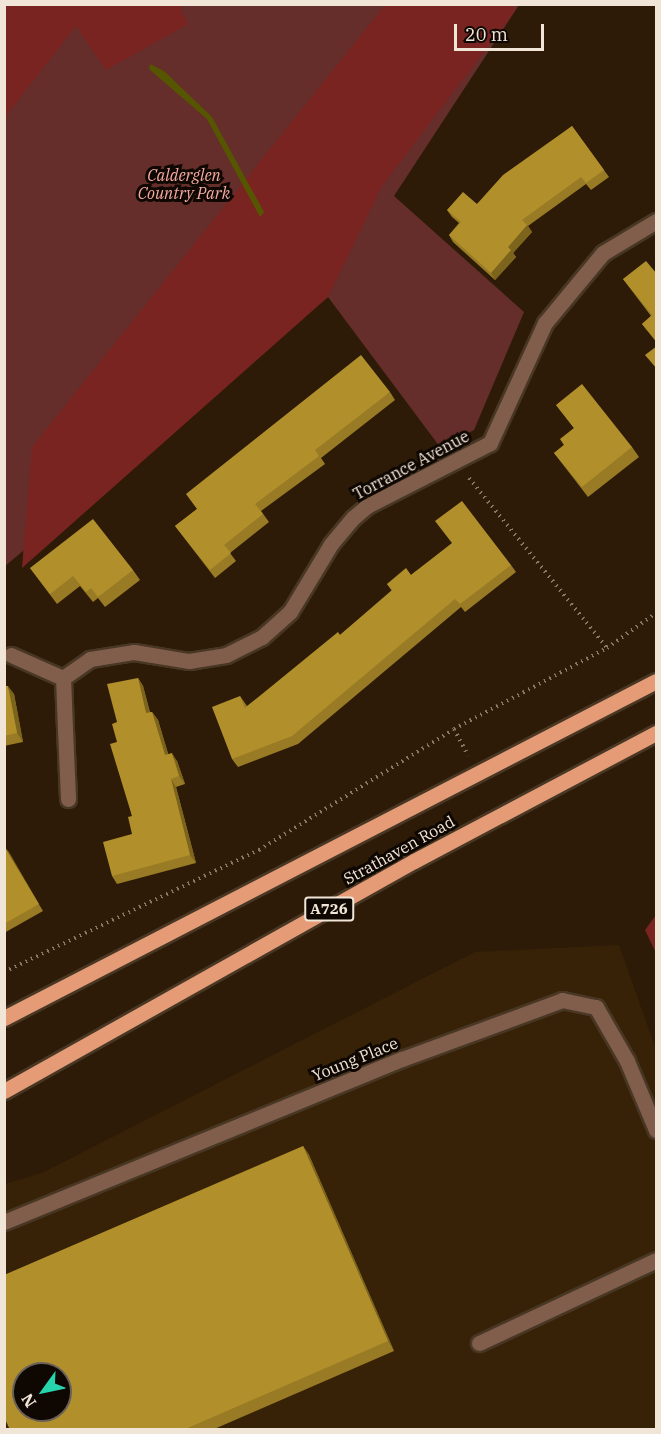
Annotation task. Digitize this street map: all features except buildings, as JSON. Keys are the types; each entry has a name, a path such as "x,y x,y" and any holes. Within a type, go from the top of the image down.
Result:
{"main road":[{"name":"Strathaven Road","path":"4,1018 657,681"},
{"name":"Strathaven Road","path":"4,1091 414,861 657,733"}],"street":[{"name":"Torrance Avenue","path":"63,678 90,659 114,653 134,652 189,662 226,655 262,637 290,612 331,544 354,517 367,506 457,463 490,443 544,323 603,253 657,221"},
{"path":"8,654 63,678 68,798"},
{"name":"Young Place","path":"4,1222 402,1059 562,1000 596,1007 627,1061 657,1130"},
{"path":"479,1343 657,1260"}],"path":[{"path":"457,463 607,648"},
{"path":"4,972 259,850 454,729 607,648 657,613"}],"shaded area":[{"path":"5,4 179,5 188,24 106,70 76,26 5,117"},
{"path":"385,5 512,5 515,11 382,186 328,297 22,568 32,447"},
{"path":"150,64 164,71 212,117 264,212 260,217 207,119 149,69"},
{"path":"656,915 656,953 645,930"},
{"path":"619,945 656,1050 656,1429 5,1430 5,1184 42,1173 475,952"}],"green space":[{"name":"Calderglen Country Park","path":"5,5 519,5 394,196 524,312 474,430 440,447 328,297 5,566"}]}
